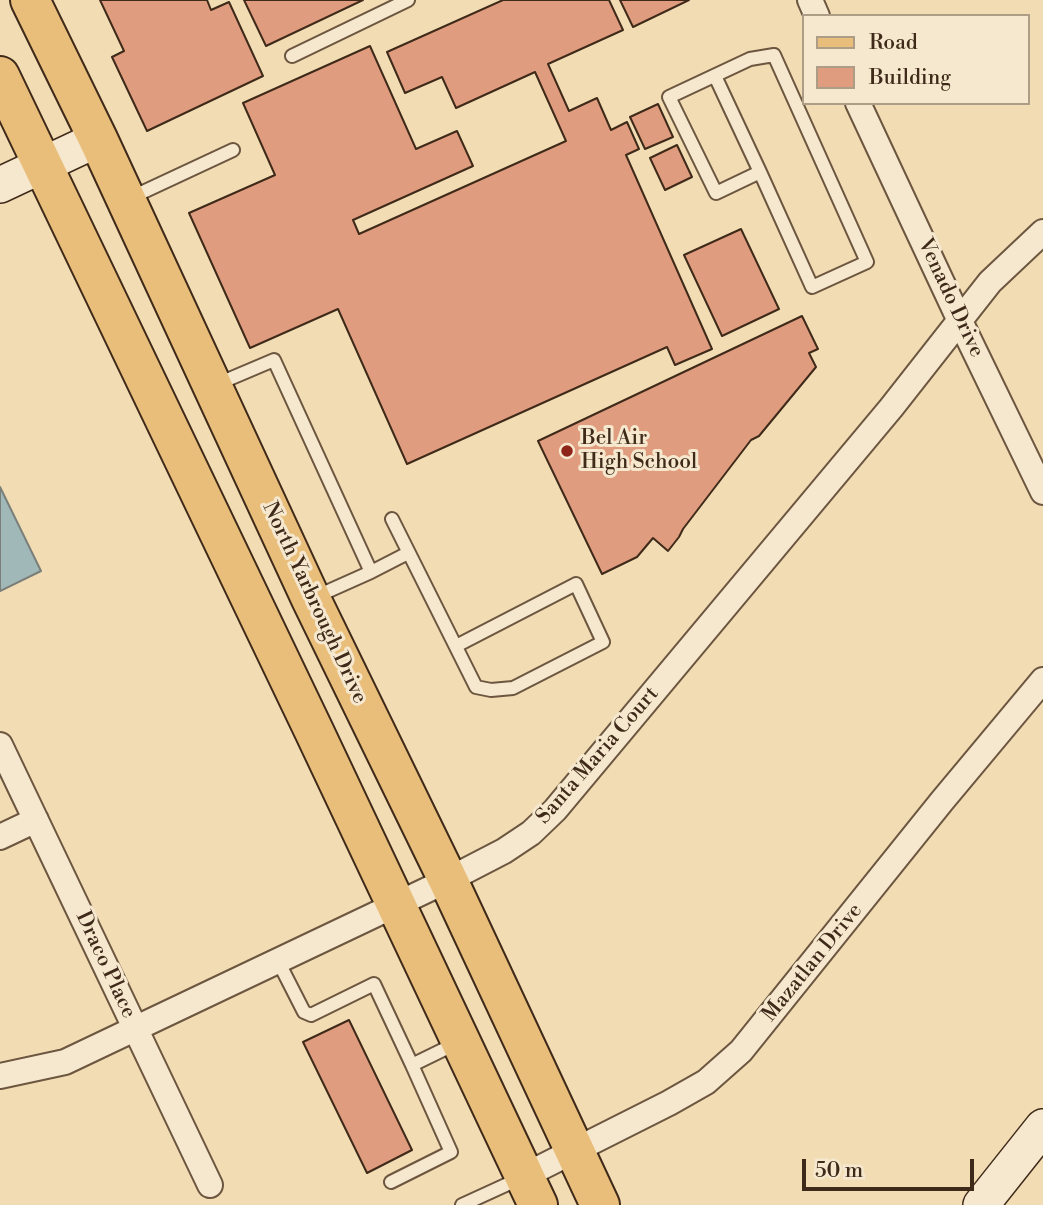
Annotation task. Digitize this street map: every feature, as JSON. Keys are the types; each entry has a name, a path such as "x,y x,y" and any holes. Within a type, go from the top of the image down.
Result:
{"main road":[{"name":"North Yarbrough Drive","path":"30,0 98,139 311,599 600,1205"},
{"path":"0,76 531,1190"},
{"path":"260,620 311,599"}],"street":[{"name":"Venado Drive","path":"859,105 1043,492"},
{"path":"0,185 98,139"},
{"name":"Santa Maria Court","path":"0,1076 65,1062 447,880 504,852 531,834 555,810 891,408 990,282 1043,232"},
{"name":"Mazatlan Drive","path":"531,1190 575,1151 706,1082 741,1051 1043,680"},
{"name":"Draco Place","path":"0,745 210,1185"},
{"path":"0,837 36,820"},
{"path":"981,1205 1043,1127"}],"lane":[{"path":"292,56 408,0"},
{"path":"715,75 760,172 812,287 867,261 774,55 750,59 715,75 669,97 716,192 760,172"},
{"path":"126,200 233,150"},
{"path":"212,386 274,360 371,572"},
{"path":"392,519 476,687 491,690 513,688 603,642 576,584 456,646"},
{"path":"311,599 408,553"},
{"path":"278,961 304,1012 311,1014 374,984 451,1152 391,1182"},
{"path":"412,1065 460,1042"},
{"path":"462,1205 531,1190"}],"water":[{"path":"0,487 41,571 0,591"}],"building":[{"path":"100,0 207,0 211,10 229,2 263,76 147,131 112,57 124,51"},
{"path":"244,0 363,0 266,46"},
{"path":"503,0 609,0 623,30 548,64 569,111 597,98 611,130 627,122 639,149 626,155 712,349 675,365 667,347 407,464 338,309 250,348 189,213 275,175 243,103 370,46 416,149 457,131 473,166 353,220 359,234 566,141 535,72 456,108 442,77 405,93 387,52"},
{"path":"620,0 689,0 633,27"},
{"path":"658,104 673,137 645,149 630,117"},
{"path":"677,145 692,177 665,190 650,158"},
{"path":"741,229 779,309 722,336 684,255"},
{"path":"802,316 818,349 809,353 816,367 759,436 751,440 668,551 653,538 637,557 602,574 538,441"},
{"path":"349,1020 412,1150 367,1173 303,1042"}],"place":[{"name":"Bel Air High School","path":"567,451"}]}
